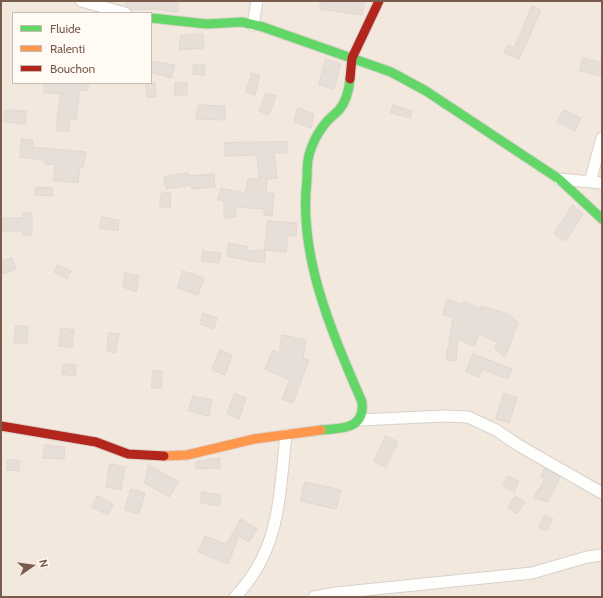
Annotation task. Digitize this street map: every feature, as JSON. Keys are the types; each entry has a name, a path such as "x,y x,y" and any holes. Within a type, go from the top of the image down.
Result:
{"street":[{"path":"81,1 121,12"},
{"path":"253,25 257,1"},
{"path":"1,426 96,442 128,454 152,456 187,455 254,439 352,426 360,420 364,411 362,402 331,329 312,263 306,230 305,193 309,156 314,140 324,124 340,109 349,92 352,58 379,1"},
{"path":"152,18 207,24 242,22 391,72 426,91 559,179 602,219"},
{"path":"590,182 602,138"},
{"path":"559,179 602,183"},
{"path":"360,420 444,416 468,417 496,430 518,445 602,493"},
{"path":"235,597 246,585 264,557 277,519 286,434"},
{"path":"314,597 336,593 532,572 587,557 602,555"}],"shaded area":[{"path":"1,1 602,1 602,597 1,597"}],"building":[{"path":"126,1 178,1 178,12 152,9 131,10 126,6"},
{"path":"321,1 365,1 362,15 320,9"},
{"path":"532,6 541,10 519,59 504,53 507,45 514,48"},
{"path":"203,34 204,48 179,50 181,36"},
{"path":"583,58 602,63 602,76 580,71"},
{"path":"326,59 341,64 334,89 319,85"},
{"path":"152,61 175,65 171,78 152,72"},
{"path":"194,64 205,65 204,75 193,74"},
{"path":"252,73 260,76 255,95 246,92"},
{"path":"175,82 187,83 187,95 175,95"},
{"path":"155,83 156,97 147,97 146,84"},
{"path":"45,84 89,84 87,91 80,90 76,120 69,120 69,131 57,131 57,117 61,94 44,93"},
{"path":"266,93 276,96 269,115 259,111"},
{"path":"199,105 225,106 225,120 196,119"},
{"path":"393,105 412,111 410,118 391,113"},
{"path":"298,108 314,114 311,128 294,122"},
{"path":"6,110 26,111 25,124 4,122"},
{"path":"564,110 581,118 575,131 557,122"},
{"path":"22,139 33,140 32,147 86,152 83,167 80,167 78,183 53,180 55,165 45,164 45,160 20,157"},
{"path":"287,142 287,153 274,153 277,178 267,179 266,193 274,194 272,216 264,215 264,209 235,207 236,217 224,218 224,201 218,200 221,188 245,193 248,179 259,179 257,155 225,156 225,143"},
{"path":"188,173 188,176 214,174 215,187 192,189 191,185 166,189 164,177"},
{"path":"36,187 53,188 53,196 35,195"},
{"path":"162,192 171,193 170,208 160,207"},
{"path":"573,205 583,214 566,241 554,234"},
{"path":"23,213 32,213 32,235 23,235 23,231 1,231 1,218 23,218"},
{"path":"102,217 119,220 118,231 100,228"},
{"path":"268,221 297,223 296,236 288,235 286,252 265,250"},
{"path":"229,243 248,247 248,251 265,250 265,262 256,262 227,256"},
{"path":"203,251 221,253 219,263 202,261"},
{"path":"12,258 16,269 3,274 1,262"},
{"path":"58,265 71,271 67,279 54,272"},
{"path":"183,271 204,278 198,295 178,288"},
{"path":"125,273 139,276 136,292 123,287"},
{"path":"448,299 461,304 464,301 481,309 481,306 508,314 518,323 505,357 495,348 497,342 479,334 474,346 458,339 456,361 446,360 453,318 443,314"},
{"path":"203,313 217,318 214,329 200,324"},
{"path":"16,326 28,326 27,343 14,343"},
{"path":"61,328 74,330 72,348 59,346"},
{"path":"109,333 119,334 115,353 107,351"},
{"path":"282,335 306,340 303,358 309,360 293,403 282,399 290,380 265,369 273,350 279,353"},
{"path":"220,350 232,355 225,375 212,370"},
{"path":"473,354 512,369 508,379 482,369 479,377 466,372"},
{"path":"64,364 76,365 75,376 62,374"},
{"path":"153,371 162,371 161,388 152,388"},
{"path":"504,393 517,398 509,423 496,419"},
{"path":"235,394 246,398 239,419 227,414"},
{"path":"193,396 212,400 209,416 189,411"},
{"path":"386,436 398,442 386,467 374,462"},
{"path":"45,445 65,447 64,459 43,458"},
{"path":"220,458 220,468 196,469 196,462"},
{"path":"8,459 20,461 19,471 7,470"},
{"path":"110,464 125,467 121,490 106,487"},
{"path":"149,465 179,482 169,497 145,483"},
{"path":"545,468 560,477 548,502 533,498 545,479 541,477"},
{"path":"508,476 519,481 514,492 503,486"},
{"path":"305,482 341,490 336,509 301,501"},
{"path":"131,489 145,493 139,514 125,510"},
{"path":"202,492 221,495 219,506 201,503"},
{"path":"98,496 113,504 108,515 92,507"},
{"path":"515,496 525,502 517,514 508,508"},
{"path":"545,515 553,519 546,531 539,527"},
{"path":"241,519 257,529 249,542 239,536 228,564 198,552 205,536 226,544"}],"traffic: fast":[{"path":"152,18 207,24 242,22 263,27 391,72 426,91 559,179 602,219"},
{"path":"321,430 350,426 356,423 360,418 362,411 362,402 339,349 320,294 308,237 306,208 307,164 310,151 321,128 344,103 348,92 350,79"}],"traffic: slow":[{"path":"164,456 187,455 254,439 321,430"}],"traffic: jam":[{"path":"350,79 352,58 379,1"},
{"path":"1,426 96,442 128,454 164,456"}]}
